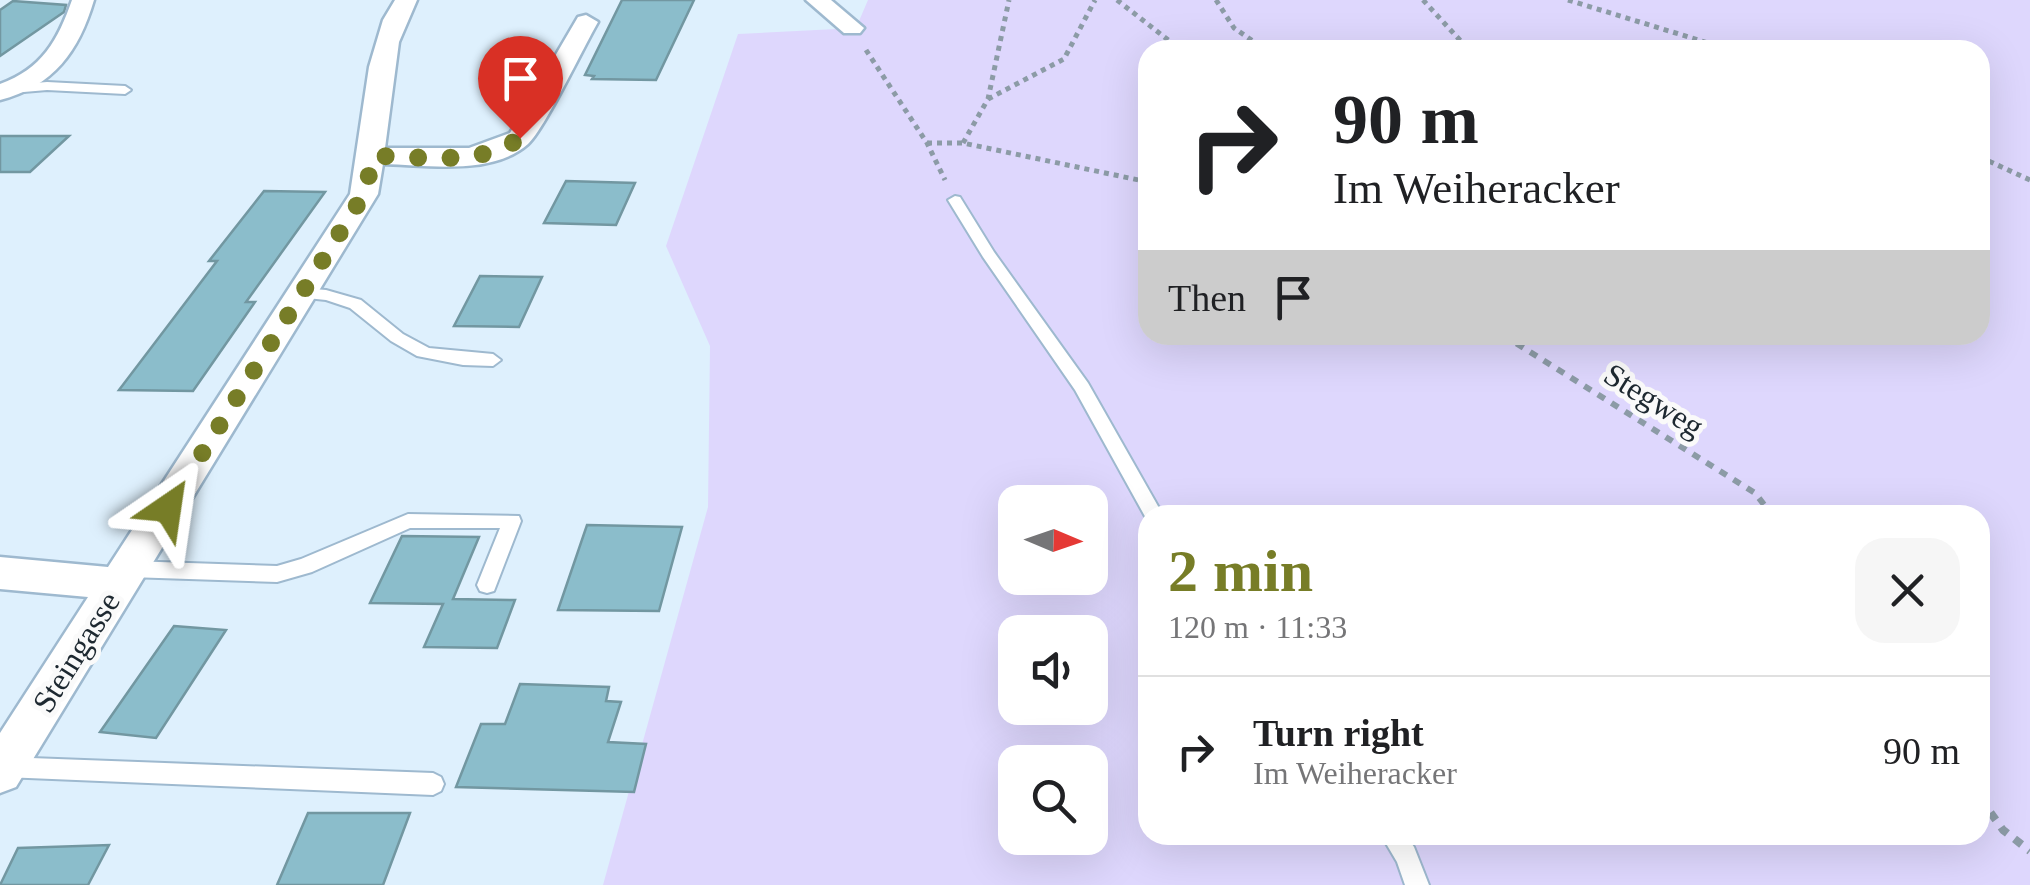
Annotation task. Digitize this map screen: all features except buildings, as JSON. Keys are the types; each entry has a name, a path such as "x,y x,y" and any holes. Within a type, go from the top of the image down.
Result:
{"street":[{"path":"6,91 60,58 71,41 84,0"},
{"name":"Steingasse","path":"2,770 364,194 374,156 380,84 392,19 406,0"},
{"path":"817,0 852,28"},
{"path":"374,156 480,156 502,150 520,138 586,22"},
{"path":"0,573 124,576"}],"lane":[{"path":"6,91 47,86 125,90"},
{"path":"956,200 988,254 1082,387 1148,505"},
{"path":"302,293 337,294 354,300 412,347 430,354 493,360"},
{"path":"124,576 277,574 305,566 408,521 512,521 487,585"},
{"path":"2,770 433,784"},
{"path":"1399,845 1417,885"}],"path":[{"path":"963,144 988,99 1008,0"},
{"path":"988,99 1064,60 1095,0"},
{"path":"1117,0 1168,40"},
{"path":"1216,0 1234,28 1251,40"},
{"path":"1423,0 1460,40"},
{"path":"1568,0 1698,40"},
{"path":"852,28 927,142 956,200"},
{"path":"927,142 963,144 1138,180"},
{"path":"1990,162 2030,180"},
{"name":"Stegweg","path":"1519,345 1755,493 1764,505"},
{"path":"1990,812 2003,830 2030,851"}],"shaded area":[{"path":"868,0 2030,0 2030,885 603,885 708,507 710,346 666,246 738,34 856,28"}],"route":[{"path":"168,508 364,194 374,156 480,156 502,150 520,138"}]}
